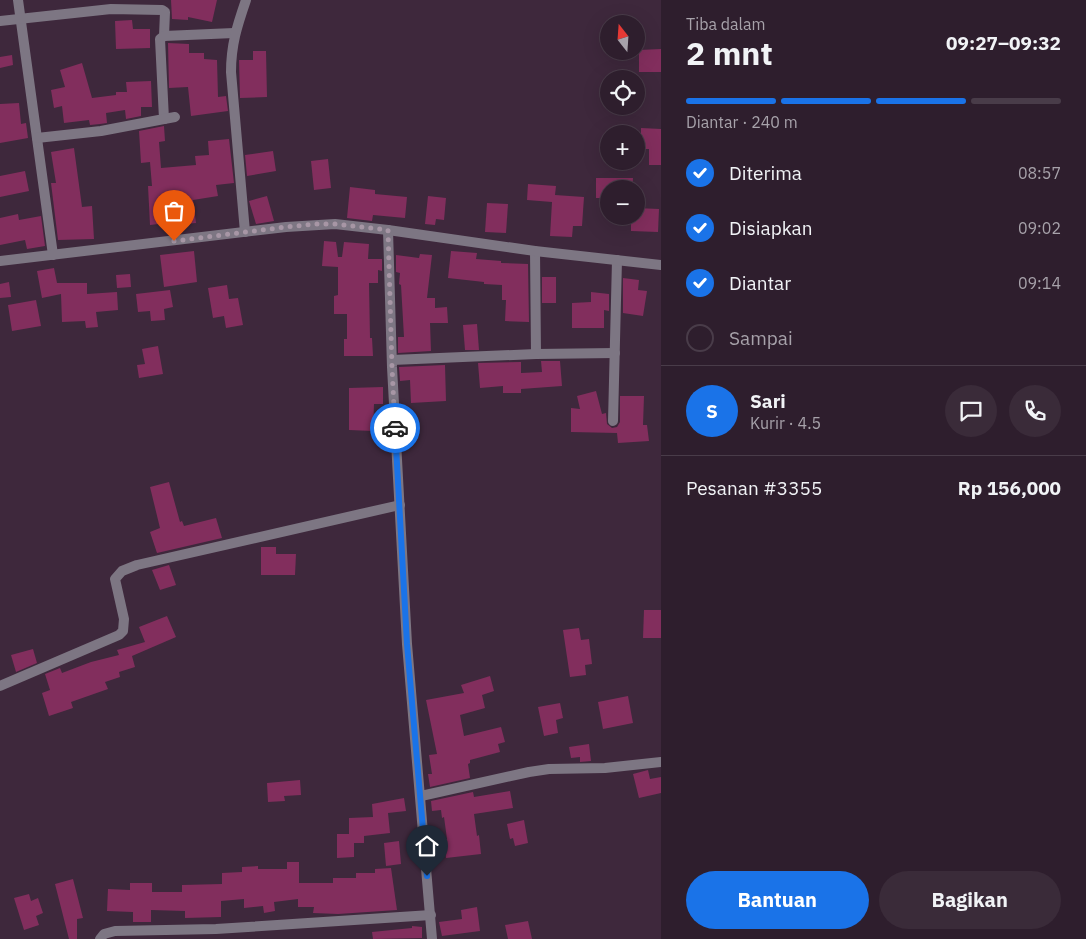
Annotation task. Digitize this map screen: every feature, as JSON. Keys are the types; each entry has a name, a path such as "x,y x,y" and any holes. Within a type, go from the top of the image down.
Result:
{"street":[{"path":"18,0 53,255"},
{"path":"245,232 231,72 231,51 234,33 246,0"},
{"path":"0,21 110,9 162,10 165,12 164,36 160,39 164,119"},
{"path":"164,36 234,33"},
{"path":"37,138 101,131 175,117"},
{"path":"0,262 286,227 336,224 535,251 661,265"},
{"path":"388,230 392,360 407,644 432,939"},
{"path":"535,251 536,354"},
{"path":"613,421 617,260"},
{"path":"392,360 615,353"},
{"path":"0,686 119,635 123,631 125,622 116,578 122,571 137,565 400,505"},
{"path":"421,796 549,769 605,768 661,762"},
{"path":"100,939 104,934 115,931 216,929 431,915"}],"building":[{"path":"171,0 217,0 212,22 188,17 188,20 172,19"},
{"path":"132,20 133,29 150,29 150,48 116,49 115,21"},
{"path":"168,43 189,44 189,53 204,53 204,59 217,60 218,97 226,96 228,111 191,116 188,87 169,88"},
{"path":"661,49 661,72 639,70 639,60 645,60 645,50"},
{"path":"253,51 266,51 267,97 240,98 239,60 253,60"},
{"path":"12,55 13,65 0,68 0,57"},
{"path":"82,63 92,98 116,95 116,92 127,92 126,82 151,81 152,107 141,107 141,116 126,119 125,110 106,113 107,123 90,125 89,120 64,123 62,106 54,108 51,90 65,87 60,70"},
{"path":"19,103 21,124 26,123 28,138 0,143 0,104"},
{"path":"164,126 165,141 159,142 161,168 196,165 195,156 209,155 208,141 229,139 234,183 216,185 218,196 193,200 196,223 175,225 175,222 150,225 148,186 152,186 150,162 141,163 139,131"},
{"path":"645,128 661,129 661,165 649,165 649,149 645,149"},
{"path":"74,148 82,207 92,206 94,239 58,240 51,183 56,183 51,152"},
{"path":"273,151 276,171 247,176 245,155"},
{"path":"328,159 331,188 314,190 311,161"},
{"path":"25,171 29,191 0,197 0,176"},
{"path":"596,178 633,178 633,180 600,180 600,198 596,198"},
{"path":"528,184 556,186 555,195 584,197 582,226 573,226 572,237 550,236 552,202 527,200"},
{"path":"350,187 375,190 375,194 407,197 405,218 373,215 372,221 347,218"},
{"path":"267,196 274,221 256,224 249,201"},
{"path":"428,196 446,198 444,220 436,219 435,225 425,224"},
{"path":"487,203 508,204 506,233 485,232"},
{"path":"645,208 659,209 658,232 631,231 631,225 645,225"},
{"path":"18,214 19,220 41,216 45,246 27,249 25,240 0,245 0,218"},
{"path":"324,241 336,242 338,257 342,257 344,242 369,244 368,259 382,259 382,271 378,270 378,283 369,283 370,338 372,338 373,356 344,356 344,339 347,339 347,314 334,314 334,296 338,295 338,267 322,266"},
{"path":"194,251 197,282 164,287 160,255"},
{"path":"451,251 477,253 476,259 501,261 501,263 528,264 529,322 505,321 506,300 502,300 502,285 448,278"},
{"path":"420,254 432,255 427,298 435,298 435,308 447,307 448,323 430,323 431,351 398,353 398,337 404,337 401,285 399,284 400,273 396,272 396,255 419,258"},
{"path":"54,268 57,283 87,283 87,294 117,292 118,310 96,312 98,327 86,328 85,321 62,322 61,294 42,298 37,271"},
{"path":"130,274 131,287 117,288 116,275"},
{"path":"542,277 556,277 556,303 542,303"},
{"path":"623,278 639,280 638,290 647,291 643,316 623,313"},
{"path":"9,282 11,297 0,298 0,284"},
{"path":"227,285 229,299 238,298 243,325 226,328 224,316 213,318 208,288"},
{"path":"170,290 173,307 164,309 165,320 151,321 150,311 138,312 136,294"},
{"path":"591,292 609,294 609,311 604,310 604,328 572,328 572,303 591,302"},
{"path":"36,300 41,326 12,331 8,305"},
{"path":"477,324 479,350 465,350 463,325"},
{"path":"158,346 163,374 139,378 137,365 145,364 142,349"},
{"path":"541,361 560,361 562,386 521,389 521,393 503,393 503,386 480,388 478,363 521,362 521,373 542,372"},
{"path":"445,365 446,401 411,403 410,380 400,381 399,367"},
{"path":"383,387 383,404 374,404 373,431 349,430 349,388"},
{"path":"596,391 602,414 606,413 607,424 612,428 617,427 620,422 620,396 644,396 643,425 647,425 649,441 618,443 617,433 571,432 571,408 580,409 577,396"},
{"path":"169,482 180,522 182,521 184,526 216,518 222,538 157,553 150,532 160,528 150,487"},
{"path":"261,547 276,547 276,554 296,554 295,575 261,575"},
{"path":"169,565 176,585 160,590 152,570"},
{"path":"644,610 661,610 661,638 643,638"},
{"path":"167,616 176,637 132,656 135,667 119,672 120,677 105,682 108,689 71,702 73,708 49,716 42,693 50,690 45,674 60,668 62,673 91,662 119,655 117,650 145,642 139,627"},
{"path":"579,628 581,640 589,639 592,664 585,665 586,675 570,677 563,630"},
{"path":"33,649 37,663 16,672 11,655"},
{"path":"490,676 494,691 482,695 485,708 460,715 464,736 501,727 505,742 498,744 500,752 470,760 468,764 470,778 430,787 428,774 432,774 429,755 437,754 426,700 464,693 461,685"},
{"path":"628,696 633,723 603,729 598,702"},
{"path":"560,703 563,718 556,720 558,733 544,736 538,707"},
{"path":"589,744 591,761 580,762 580,757 571,758 569,747"},
{"path":"648,770 650,779 661,777 661,793 639,798 633,774"},
{"path":"300,780 301,795 284,796 285,801 268,802 267,783"},
{"path":"510,791 513,808 474,814 481,854 446,858 444,839 447,839 444,817 442,818 441,810 432,811 431,801 473,792 474,797"},
{"path":"404,798 406,811 388,813 390,833 364,836 364,843 354,843 354,857 337,858 337,834 349,834 349,818 373,817 372,804"},
{"path":"524,820 528,843 515,846 513,838 510,839 507,824"},
{"path":"399,841 401,864 386,866 384,843"},
{"path":"287,862 299,862 299,883 333,883 333,878 356,878 356,873 375,873 375,869 391,868 397,910 338,914 313,913 314,907 298,907 298,899 274,902 275,911 264,913 263,906 244,908 244,899 221,901 221,917 185,918 185,911 151,910 151,922 133,922 133,912 107,911 108,889 130,890 130,883 152,883 152,892 182,892 182,885 222,884 222,873 242,872 242,867 258,866 258,869 287,869"},
{"path":"73,879 83,918 77,919 77,939 69,939 55,884"},
{"path":"29,894 31,901 38,898 43,913 36,916 39,925 24,930 14,898"},
{"path":"477,907 480,931 442,936 439,922 462,919 461,910"},
{"path":"528,921 532,939 508,939 505,925"},
{"path":"412,926 422,927 422,938 373,939 372,932 412,928"}],"way so far":[{"path":"174,241 317,224 361,226 388,230 395,428"}],"route":[{"path":"395,428 407,644 427,876"}]}
